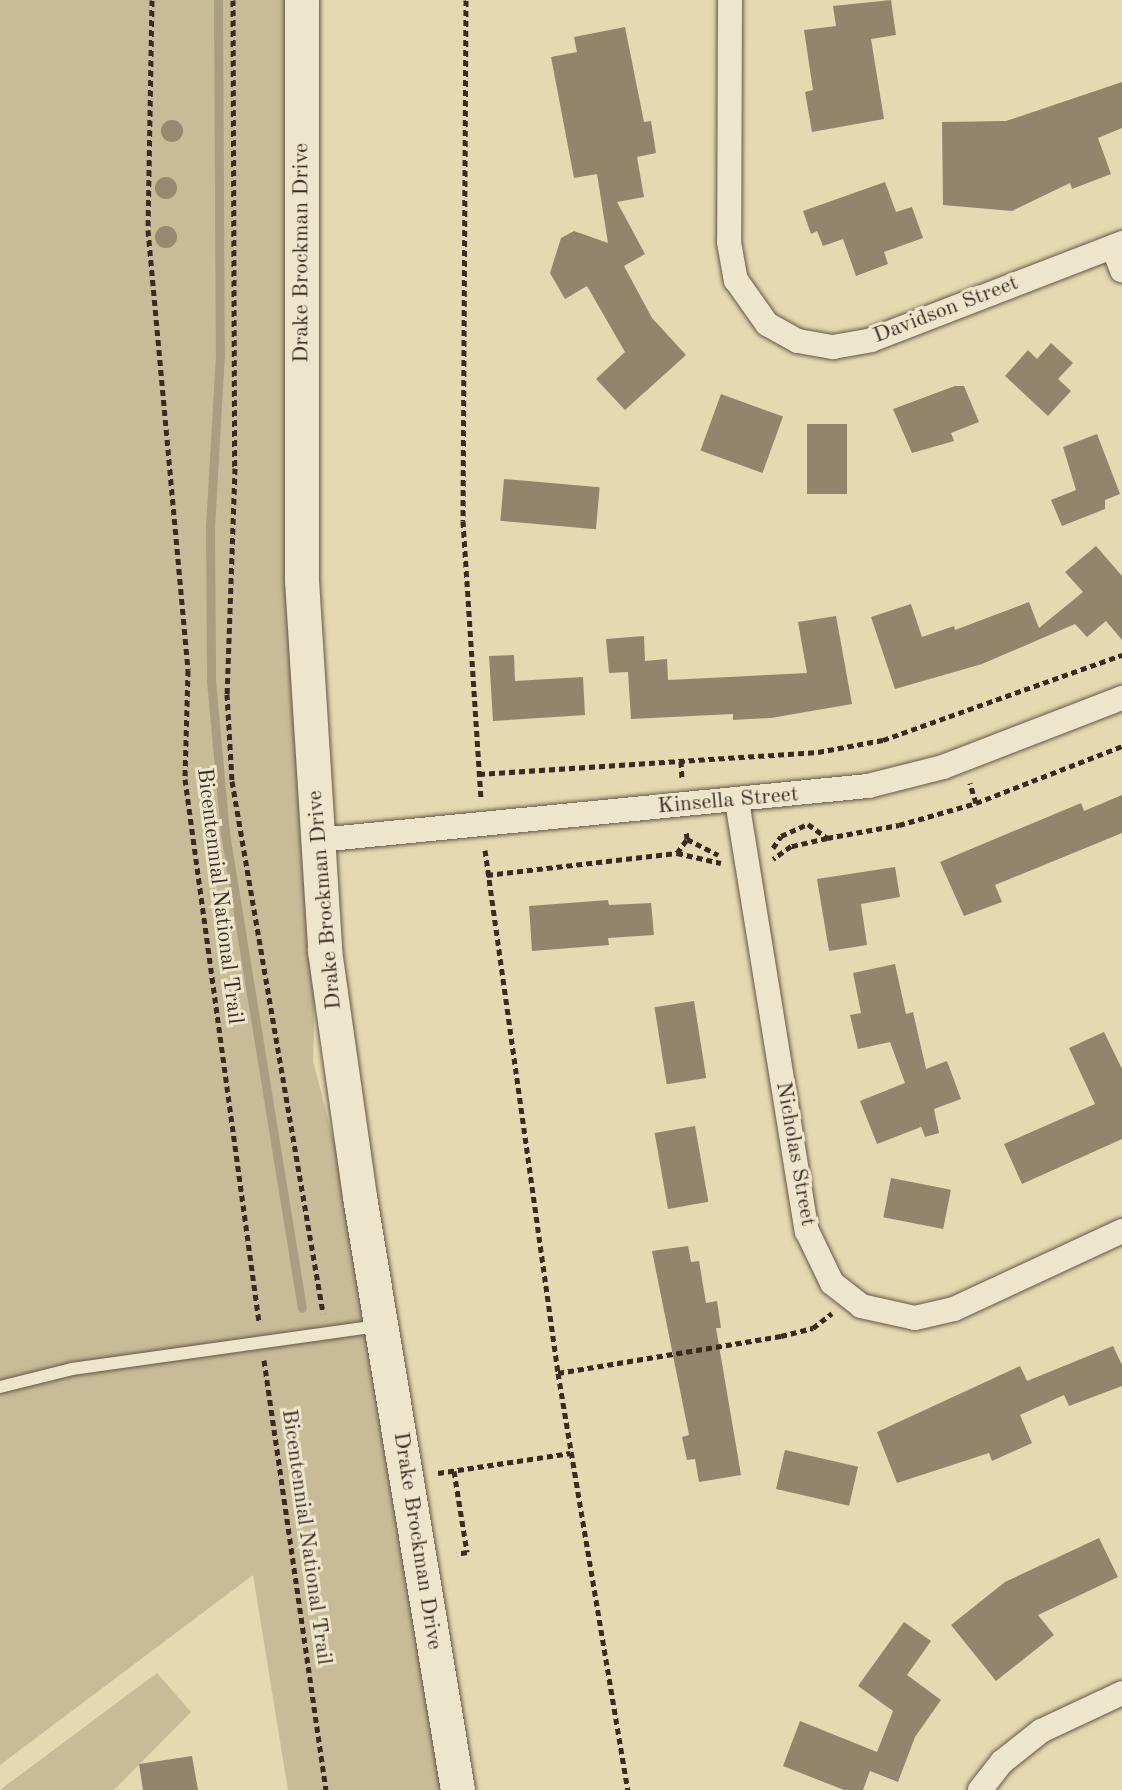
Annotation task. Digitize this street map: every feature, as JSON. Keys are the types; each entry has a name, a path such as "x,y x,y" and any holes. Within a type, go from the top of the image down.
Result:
{"main road":[{"name":"Drake Brockman Drive","path":"302,0 302,581 325,951 381,1325 458,1790"}],"street":[{"name":"Davidson Street","path":"730,0 729,242 736,280 767,324 798,341 833,347 871,340 1117,245"},
{"path":"1117,245 1122,270"},
{"name":"Kinsella Street","path":"319,840 868,786 962,759 1122,698"},
{"name":"Nicholas Street","path":"737,801 807,1231 821,1268 845,1293 878,1313 928,1315 954,1309 1122,1231"},
{"path":"980,1790 1002,1762 1041,1731 1122,1693"}],"lane":[{"path":"0,1387 72,1369 381,1325"}],"path":[{"name":"Bicentennial National Trail","path":"152,0 148,230 188,670 185,779 326,1790"},
{"path":"233,0 235,468 227,694 232,781 327,1333"},
{"path":"466,0 463,521 479,774 818,752 883,740 1122,655"},
{"path":"827,838 808,824 781,836 767,863 791,846 899,825 976,803 1122,746"},
{"path":"962,759 976,803"},
{"path":"628,1790 558,1373 487,875 677,853 732,866 707,846 687,839 677,853"},
{"path":"558,1373 813,1328 834,1312 845,1293"},
{"path":"406,1478 571,1453"},
{"path":"454,1471 467,1552 457,1554"}],"shaded area":[{"path":"0,0 305,0 319,840 313,1061 381,1325 458,1790 288,1790 253,1575 0,1765"},
{"path":"157,1673 191,1712 114,1790 0,1790"}],"building":[{"path":"891,0 896,35 871,39 884,119 812,132 805,92 813,90 804,30 836,26 833,6"},
{"path":"625,27 644,122 651,121 656,153 637,157 644,197 617,202 645,254 624,266 652,318 686,355 625,410 596,379 625,352 587,286 565,299 550,273 561,238 574,231 608,243 597,174 574,178 551,57 577,52 574,37"},
{"path":"1122,82 1122,128 1098,138 1111,174 1072,189 1070,183 1012,211 943,205 942,122 1006,121"},
{"path":"885,182 896,212 912,207 923,238 884,252 888,264 856,276 843,239 823,246 817,231 811,234 803,211"},
{"path":"1051,343 1073,363 1058,379 1071,391 1048,416 1005,376 1028,350 1037,359"},
{"path":"955,386 964,386 979,422 951,433 954,441 912,453 893,409"},
{"path":"721,394 783,417 762,473 700,450"},
{"path":"807,424 847,424 847,494 807,494"},
{"path":"1097,434 1120,494 1105,500 1105,509 1062,526 1051,500 1076,490 1063,447"},
{"path":"504,479 600,487 596,529 500,521"},
{"path":"1096,546 1122,576 1122,640 1106,621 1087,637 1075,624 982,664 895,689 871,617 911,604 922,637 954,626 955,630 1029,602 1039,628 1083,592 1065,572"},
{"path":"836,616 852,704 771,718 733,720 733,714 631,719 628,672 609,673 606,639 644,636 645,661 667,659 668,680 807,673 798,622"},
{"path":"514,655 515,681 583,677 585,715 493,721 489,656"},
{"path":"1122,795 1122,833 995,885 1002,902 964,916 940,862 1081,803 1084,811"},
{"path":"895,867 900,897 861,904 867,945 829,951 817,879"},
{"path":"608,900 609,905 651,903 654,935 608,938 609,945 532,951 529,906"},
{"path":"895,964 906,1014 913,1012 926,1069 947,1061 961,1099 934,1109 939,1133 925,1137 917,1116 921,1127 877,1144 860,1101 905,1083 890,1042 858,1049 850,1015 861,1013 853,973"},
{"path":"694,1001 706,1078 667,1084 654,1007"},
{"path":"1104,1032 1122,1069 1122,1139 1022,1184 1004,1144 1095,1104 1069,1048"},
{"path":"695,1126 708,1202 668,1209 655,1133"},
{"path":"891,1178 951,1190 943,1229 883,1217"},
{"path":"688,1246 691,1262 699,1261 706,1303 717,1301 721,1328 716,1328 741,1475 699,1482 695,1459 687,1460 682,1437 689,1435 652,1251"},
{"path":"1113,1346 1122,1365 1122,1386 1069,1406 1064,1395 1020,1415 1032,1443 992,1461 989,1453 897,1483 877,1432 1020,1366 1027,1381"},
{"path":"785,1450 858,1467 849,1506 776,1489"},
{"path":"1099,1538 1118,1577 1038,1615 1054,1635 996,1681 951,1625 1005,1582"},
{"path":"904,1622 931,1641 907,1675 941,1700 915,1737 898,1782 870,1771 863,1790 844,1790 783,1766 800,1721 877,1752 893,1711 858,1686"},
{"path":"192,1756 198,1790 143,1790 139,1764"}],"waterway":[{"path":"218,0 220,354 210,526 211,680 225,833 302,1308"}]}
